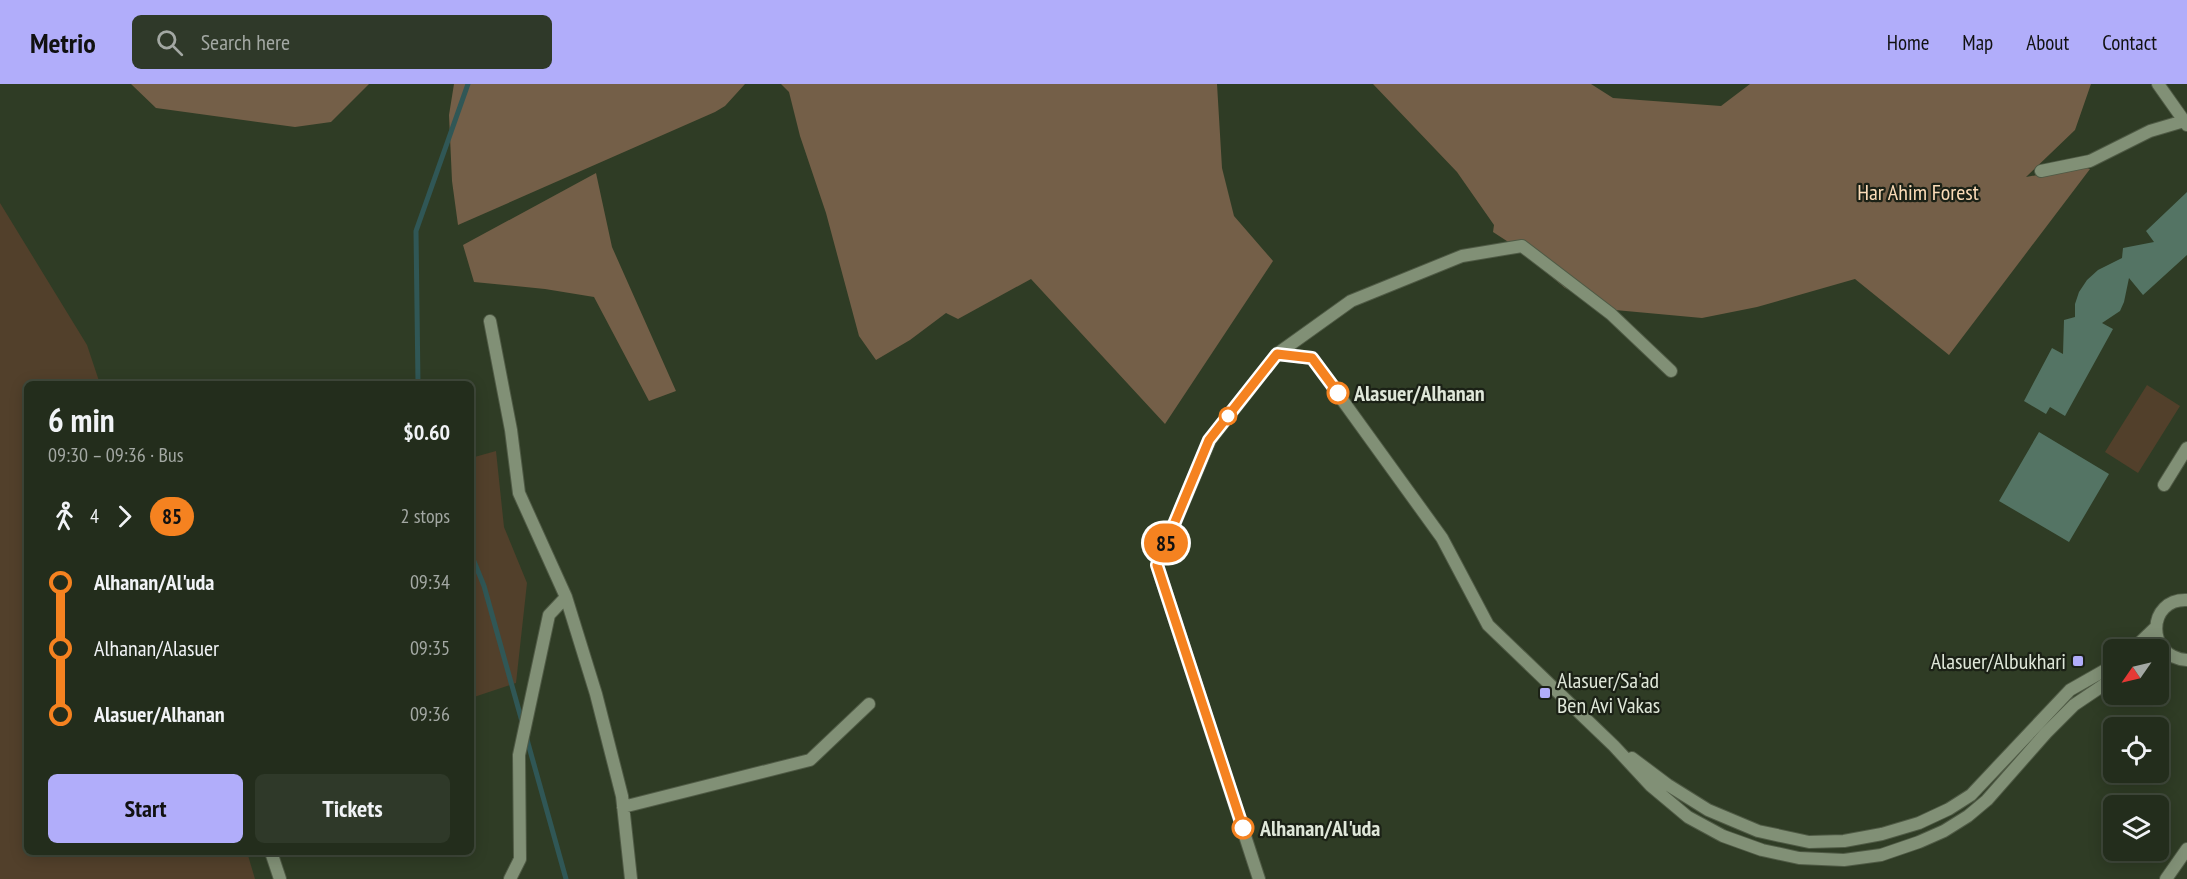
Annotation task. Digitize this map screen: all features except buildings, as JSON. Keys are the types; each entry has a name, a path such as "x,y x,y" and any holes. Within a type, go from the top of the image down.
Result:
{"street":[{"path":"2041,171 2090,162 2150,131 2186,123 2158,84"},
{"path":"1259,879 1157,565 1209,440 1277,354 1351,301 1462,256 1522,246 1611,314 1671,371"},
{"path":"490,321 511,430 519,493 566,597 596,694 623,807 631,879"},
{"path":"1277,354 1312,358 1442,538 1488,625 1614,746 1651,786 1688,817 1723,836 1762,850 1799,858 1844,860 1881,855 1919,842 1944,831 1968,816 1987,800 2074,705 2103,685"},
{"path":"2164,485 2187,448"},
{"path":"510,879 520,859 519,755 549,615 566,597"},
{"path":"2182,661 2161,646 2156,627 2158,617 2164,609 2172,603 2187,600"},
{"path":"2143,639 2156,627"},
{"path":"1614,746 1668,785 1708,810 1748,827 1809,842 1844,841 1882,834 1919,823 1949,809 1971,795 2070,690 2103,671"},
{"path":"623,807 810,760 869,705"},
{"path":"2166,879 2187,849"},
{"path":"272,855 280,879"}],"shaded area":[{"path":"0,203 87,345 99,381 24,381 24,855 248,855 255,879 0,879"},
{"path":"2147,385 2180,406 2138,473 2105,452"},
{"path":"496,451 504,527 527,583 516,683 474,697 474,457"}],"green space":[{"path":"131,84 369,84 331,122 295,127 156,108"},
{"path":"454,84 745,84 725,106 715,112 458,225 452,181 449,115"},
{"path":"781,84 1217,84 1222,168 1234,216 1273,261 1165,424 1031,279 958,319 946,313 910,340 876,360 859,336 826,213 800,136 789,92"},
{"name":"Har Ahim Forest","path":"1373,84 1591,84 1613,98 1721,106 1750,84 2091,84 2075,130 2026,177 2084,167 2090,169 1949,355 1855,279 1757,307 1702,318 1615,310 1565,288 1513,245 1493,232 1494,225 1457,172"},
{"path":"596,173 612,247 676,391 649,401 594,297 545,289 474,282 463,245"}],"waterway":[{"path":"418,381 416,231 468,84"},
{"path":"474,561 484,586 523,725"},
{"path":"526,736 566,879"}],"bus line":[{"name":"85","path":"1243,828 1157,565 1209,440 1277,354 1312,358 1338,393"}],"place":[{"name":"Alasuer/Alhanan","path":"1338,393"},
{"name":"Alasuer/Albukhari","path":"2078,661"},
{"name":"Alasuer/Sa'ad Ben Avi Vakas","path":"1545,693"},
{"name":"Alhanan/Al'uda","path":"1243,828"}]}
